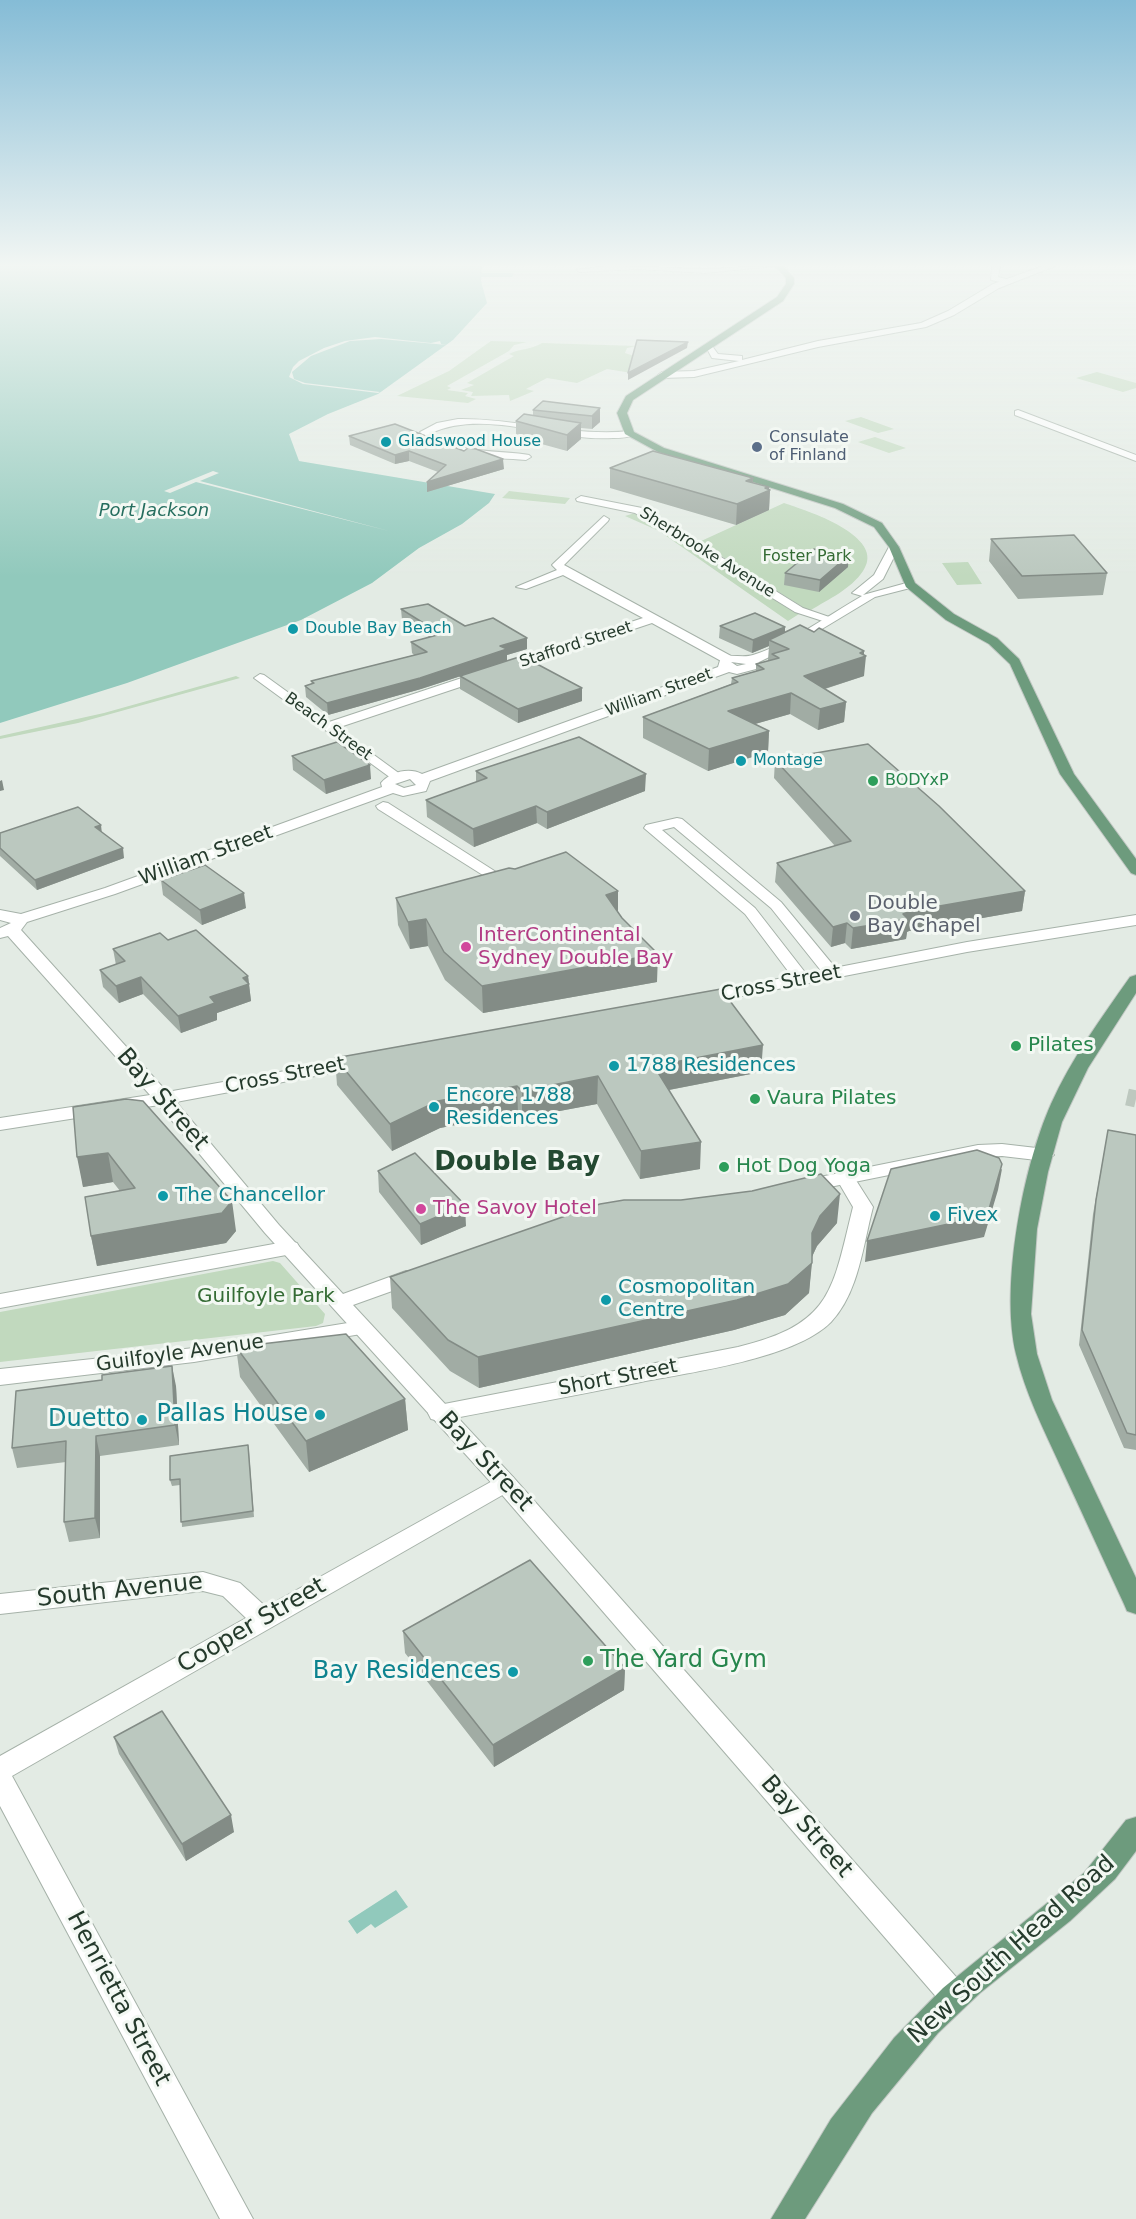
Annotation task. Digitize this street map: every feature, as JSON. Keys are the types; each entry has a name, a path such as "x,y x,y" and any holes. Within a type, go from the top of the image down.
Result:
{"main road":[{"path":"671,370 639,390 624,406 622,413 630,434 640,442 673,455 857,513 878,525 894,547 910,585 950,617 993,641 1015,662 1073,783 1136,870"},
{"path":"1136,980 1071,1083 1053,1122 1030,1221 1021,1316 1024,1341 1041,1400 1136,1604"},
{"name":"New South Head Road","path":"787,2219 824,2155 875,2081 915,2035 955,1997 1095,1881 1136,1829"}],"street":[{"path":"662,375 694,374 712,370"},
{"path":"1018,413 1136,458"},
{"path":"526,457 460,449 430,438 425,432 440,424 469,422 575,435 602,437 630,434"},
{"path":"1121,452 1136,446"},
{"name":"Sherbrooke Avenue","path":"581,498 638,510 799,610 833,616"},
{"path":"604,519 558,565 564,571 653,619 727,664"},
{"path":"833,616 879,577 894,547"},
{"path":"522,587 564,571"},
{"path":"833,616 881,591 910,585"},
{"name":"William Street","path":"11,928 393,783 403,792 416,790 424,785 422,779 727,664 746,670 752,666 751,661 798,638 833,616"},
{"name":"Stafford Street","path":"328,727 653,619"},
{"name":"Beach Street","path":"260,678 328,727 393,783"},
{"path":"383,806 514,889"},
{"path":"803,980 747,909 651,828 677,822 773,903 832,974"},
{"path":"680,852 705,845"},
{"path":"747,909 773,903"},
{"path":"0,915 14,916 11,928"},
{"name":"Cross Street","path":"688,1001 968,947 1136,920"},
{"name":"Bay Street","path":"11,928 160,1099 178,1115 360,1328 505,1483 955,1997"},
{"name":"Cross Street","path":"0,1124 160,1099 372,1060"},
{"path":"789,1190 978,1151 1002,1150 1045,1155"},
{"name":"Short Street","path":"439,1413 659,1371 753,1350 794,1336 818,1321 829,1310 837,1296 863,1206 845,1178"},
{"path":"0,1301 290,1248"},
{"path":"338,1303 431,1268"},
{"name":"Guilfoyle Avenue","path":"0,1377 194,1355 360,1328"},
{"name":"Cooper Street","path":"0,1769 505,1483"},
{"name":"South Avenue","path":"0,1604 211,1581 229,1587 263,1620"},
{"name":"Henrietta Street","path":"0,1780 237,2219"}],"green space":[{"path":"476,370 447,386 451,388 447,390 468,393 465,396 476,399 468,403 397,396 449,371"},
{"path":"490,370 606,370 577,383 547,378 526,389 534,391 510,401 509,395 471,396 473,392 461,390 474,385 467,383"},
{"path":"610,370 637,370 638,374"},
{"path":"1097,372 1136,383 1136,388 1123,392 1076,378"},
{"path":"861,417 894,429 878,433 845,421"},
{"path":"875,437 906,448 889,453 858,442"},
{"path":"509,491 570,498 565,504 502,498"},
{"name":"Foster Park","path":"784,503 841,526 855,536 864,547 868,558 863,571 852,583 811,610 804,608 699,542"},
{"path":"635,513 799,614 788,621 659,531 625,516"},
{"path":"968,562 982,584 957,585 942,563"},
{"path":"236,676 240,678 78,723 0,739 0,736 104,713"},
{"name":"Guilfoyle Park","path":"273,1261 280,1263 325,1314 323,1323 316,1326 0,1362 0,1312"}],"water":[{"name":"Port Jackson","path":"0,370 412,370 378,394 328,414 289,434 299,461 495,494 489,503 462,524 419,548 372,583 301,620 127,683 0,723"},
{"path":"396,1890 408,1907 375,1928 371,1924 357,1934 348,1921"}],"pier":[{"path":"292,370 295,370 292,372 294,379 305,383 380,392 303,384 289,377"},
{"path":"213,471 219,473 200,481 389,531 196,482 170,493 164,491"}],"building":[{"path":"543,401 600,408 592,416 533,410"},
{"path":"524,414 581,423 567,435 516,421"},
{"path":"395,424 464,451 468,448 476,449 503,459 427,482 446,465 409,451 395,455 349,436"},
{"path":"653,451 753,478 746,481 769,487 765,488 770,490 737,504 610,468"},
{"path":"1074,535 1107,573 1022,576 991,539"},
{"path":"814,549 849,555 820,580 785,573"},
{"path":"428,604 465,626 493,618 527,638 500,646 507,649 420,678 327,703 305,686 314,683 311,681 427,652 411,642 441,634 401,609"},
{"path":"755,613 785,627 753,640 720,626"},
{"path":"800,625 814,632 819,628 864,651 860,653 866,656 804,676 846,702 820,709 791,693 728,711 769,731 709,749 643,717 738,682 732,678 764,669 756,664 779,658 772,654 789,649 769,640"},
{"path":"522,656 582,688 518,709 460,676"},
{"path":"579,737 646,774 547,812 536,806 473,829 426,800 487,778 476,771"},
{"path":"337,742 370,765 324,780 292,756"},
{"path":"868,744 939,806 1025,891 911,911 903,914 908,919 853,928 847,923 833,927 777,863 851,841 775,760"},
{"path":"78,807 101,825 95,827 123,848 35,880 0,848 0,833"},
{"path":"566,852 618,891 606,895 622,918 658,954 482,986 444,952 426,919 408,922 396,898 509,868 515,869"},
{"path":"205,865 244,893 200,910 161,880"},
{"path":"196,930 248,976 243,978 249,984 210,997 215,1003 178,1016 141,977 116,986 100,970 125,961 113,949 160,933 168,940"},
{"path":"721,989 763,1045 654,1066 701,1142 641,1151 598,1076 522,1091 517,1086 438,1101 390,1124 335,1058"},
{"path":"126,1099 143,1101 232,1201 222,1213 91,1236 85,1197 135,1188 108,1153 77,1157 73,1107"},
{"path":"1108,1130 1136,1135 1136,1435 1127,1433 1082,1330 1096,1200"},
{"name":"Fivex","path":"977,1150 999,1158 1002,1164 987,1216 867,1241 891,1169"},
{"path":"415,1153 465,1205 420,1224 378,1171"},
{"name":"Cosmopolitan Centre","path":"821,1174 840,1194 820,1216 812,1233 812,1263 788,1284 737,1300 478,1357 448,1340 390,1277 600,1204 624,1200 681,1200 752,1191"},
{"path":"346,1334 405,1399 306,1441 236,1347"},
{"path":"172,1366 175,1425 96,1436 95,1518 64,1522 66,1441 12,1448 16,1391 102,1380 102,1375"},
{"path":"248,1445 253,1511 181,1522 180,1479 170,1480 170,1456"},
{"name":"Bay Residences","path":"530,1560 625,1668 493,1745 403,1631"},
{"path":"162,1711 231,1815 182,1844 114,1737"}],"tunnel":[{"path":"1127,1097 1136,1099"}],"place":[{"name":"Gladswood House","path":"386,442"},
{"name":"Consulate of Finland","path":"757,447"},
{"name":"Double Bay Beach","path":"293,629"},
{"name":"Montage","path":"741,761"},
{"name":"BODYxP","path":"873,781"},
{"name":"Double Bay Chapel","path":"855,916"},
{"name":"InterContinental Sydney Double Bay","path":"466,947"},
{"name":"Pilates","path":"1016,1046"},
{"name":"1788 Residences","path":"614,1066"},
{"name":"Vaura Pilates","path":"755,1099"},
{"name":"Encore 1788 Residences","path":"434,1107"},
{"name":"Hot Dog Yoga","path":"724,1167"},
{"name":"The Chancellor","path":"163,1196"},
{"name":"The Savoy Hotel","path":"421,1209"},
{"name":"Fivex","path":"935,1216"},
{"name":"Cosmopolitan Centre","path":"606,1300"},
{"name":"Pallas House","path":"320,1415"},
{"name":"Duetto","path":"142,1420"},
{"name":"The Yard Gym","path":"588,1661"},
{"name":"Bay Residences","path":"513,1672"}],"district":[{"name":"Double Bay","path":"517,1163"}]}
